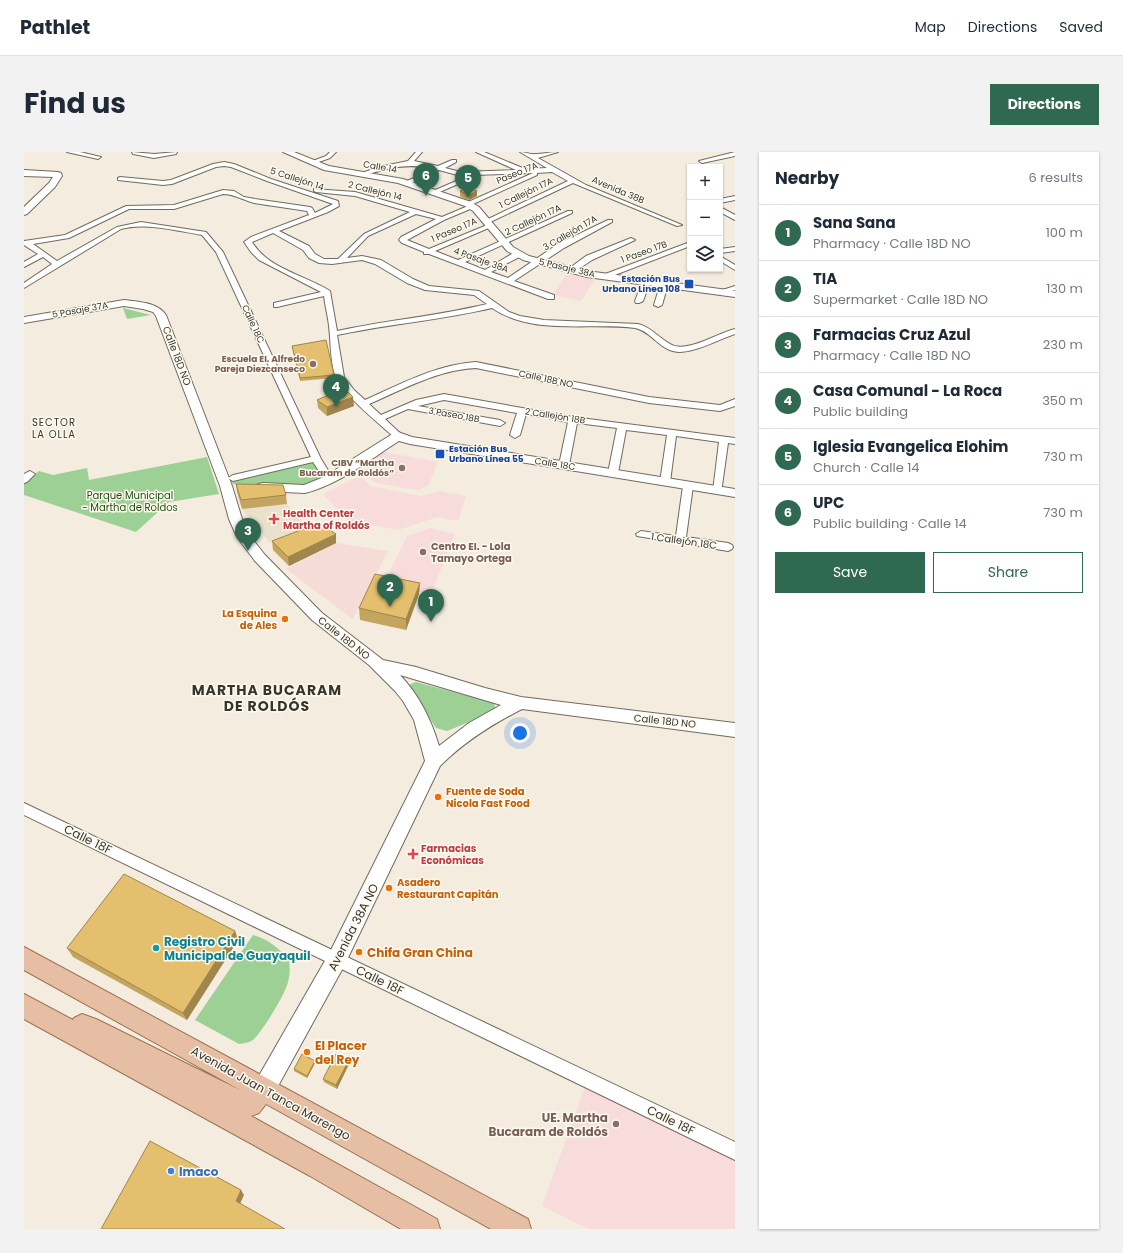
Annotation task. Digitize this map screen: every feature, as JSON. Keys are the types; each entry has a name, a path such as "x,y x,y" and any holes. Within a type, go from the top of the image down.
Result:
{"main road":[{"name":"Avenida Juan Tanca Marengo","path":"24,958 518,1229"},
{"path":"24,1006 318,1167 427,1229"},
{"path":"49,1019 88,1027 240,1103 250,1104 264,1089"}],"street":[{"path":"70,152 98,157"},
{"path":"136,152 154,156 161,156 173,152"},
{"name":"Calle 14","path":"288,152 327,168 407,183 470,205"},
{"path":"313,162 328,157 333,152"},
{"path":"410,163 419,152"},
{"path":"478,152 533,174"},
{"name":"Avenida 38B","path":"523,152 573,181 608,197 679,225"},
{"path":"532,156 555,152"},
{"path":"705,152 714,158"},
{"path":"702,161 735,154"},
{"path":"407,183 454,161"},
{"path":"362,174 382,168 410,163 439,168 461,174 552,170"},
{"name":"5 Callejón 14","path":"120,180 163,183 172,182 215,165 224,164 336,202 337,205 334,207 312,216"},
{"name":"Paseo 17A","path":"406,239 442,219 533,174 552,170"},
{"path":"24,173 40,172 58,174 52,185 24,212"},
{"path":"435,192 476,174"},
{"name":"1 Callejón 17A","path":"487,224 573,181"},
{"name":"2 Callejón 14","path":"303,190 342,192 417,211 442,219"},
{"path":"26,243 67,237 128,206 174,207 223,192 232,192 242,198 255,201 310,209 312,216 253,238 248,242 251,250 272,265 319,287 327,293 340,377 350,392 363,404"},
{"path":"723,200 735,198"},
{"name":"5 Pasaje 38A","path":"470,205 504,243 518,254 539,262 604,276 735,294"},
{"path":"341,260 366,235 417,211"},
{"name":"2 Callejón 17A","path":"457,263 570,212"},
{"path":"723,212 735,218"},
{"name":"3 Callejón 17A","path":"509,281 561,246 610,221"},
{"name":"Calle 18C","path":"57,264 119,228 136,223 155,224 204,233 219,252 316,459 329,480"},
{"name":"1 Paseo 17A","path":"427,252 487,224"},
{"name":"4 Pasaje 38A","path":"383,227 427,252 551,297"},
{"path":"274,231 306,248 312,256 322,261 362,258 378,262 410,281 428,288 476,293 506,314 531,321 638,326 647,329 671,348 679,349 694,347 735,331"},
{"path":"571,270 589,258 631,240"},
{"path":"24,286 57,264 26,243"},
{"name":"1 Paseo 17B","path":"604,276 687,245"},
{"path":"723,251 735,249"},
{"path":"668,253 687,254"},
{"path":"24,265 43,254"},
{"path":"484,273 518,254"},
{"path":"723,260 735,268"},
{"path":"640,302 646,282"},
{"path":"658,305 664,284"},
{"path":"720,292 735,288"},
{"path":"277,305 327,293"},
{"name":"5 Pasaje 37A","path":"24,320 124,303 137,304"},
{"name":"Calle 18D NO","path":"137,304 157,310 161,315 230,482 232,508 244,537 257,554 320,619 333,631 380,665 402,668 520,703 604,715 735,730"},
{"path":"333,334 360,328 455,314 490,306"},
{"name":"Calle 18B NO","path":"363,404 442,369 465,365 476,365 649,400 707,408 720,408 729,406 735,402"},
{"name":"2 Callejón 18B","path":"378,419 423,400 432,397 444,397 573,420 735,441"},
{"name":"Calle 18C","path":"363,404 398,436 410,440 735,493"},
{"name":"3 Paseo 18B","path":"409,407 500,423"},
{"path":"515,435 522,411"},
{"path":"564,465 573,420"},
{"path":"613,473 622,426"},
{"path":"665,482 672,432"},
{"path":"230,482 305,489 329,480 398,436"},
{"path":"718,491 724,439"},
{"path":"230,482 316,459"},
{"path":"682,540 688,486"},
{"name":"1 Callejón 18C","path":"640,534 728,547"},
{"path":"380,665 396,680 411,698 422,718 430,740 434,761"},
{"name":"Avenida 38A NO","path":"264,1089 337,959 434,761 450,744 468,730 520,703"},
{"name":"Calle 18F","path":"24,809 735,1151"}],"shaded area":[{"path":"567,274 595,279 581,301 553,295"},
{"name":"CIBV “Martha Bucaram de Roldós”","path":"379,451 438,462 428,486 418,490 376,483 364,474"},
{"path":"360,476 370,486 421,496 440,491 466,496 458,521 437,517 398,530 348,521 323,494"},
{"name":"Health Center Martha of Roldós","path":"287,504 306,528 270,543 242,509"},
{"name":"Centro EI. - Lola Tamayo Ortega","path":"431,528 455,534 431,594 383,585 407,536"},
{"path":"337,543 388,551 353,619 286,569"},
{"name":"UE. Martha Bucaram de Roldós","path":"585,1087 735,1161 735,1229 588,1229 542,1206"}],"green space":[{"path":"123,308 151,315 127,319"},
{"name":"Parque Municipal - Martha de Roldos","path":"207,457 219,494 169,502 136,532 24,495 24,483 39,471 53,475 87,468 89,480"},
{"path":"315,461 321,475 316,481 303,488 233,484 230,479"},
{"path":"416,682 494,703 496,711 447,731 436,728 408,685"},
{"path":"253,935 273,944 289,960 289,977 283,995 263,1028 252,1040 247,1043 239,1044 195,1020"}],"building":[{"path":"467,188 477,191 470,195 460,191"},
{"name":"Escuela EI. Alfredo Pareja Diezcanseco","path":"326,340 334,375 300,378 292,346"},
{"path":"344,388 353,397 327,407 317,400"},
{"path":"236,484 283,485 286,495 241,500"},
{"path":"319,523 336,534 288,557 272,541"},
{"path":"375,574 420,583 406,619 359,608"},
{"name":"Registro Civil Municipal de Guayaquil","path":"124,874 235,931 183,1013 67,948"},
{"path":"302,1054 315,1061 307,1076 294,1069"},
{"path":"336,1054 349,1060 336,1085 323,1079"},
{"name":"Imaco","path":"150,1141 241,1190 236,1201 285,1229 101,1229"}],"place":[{"name":"UPC","path":"426,196"},
{"name":"Iglesia Evangelica Elohim","path":"468,198"},
{"name":"Estación Bus Urbano Linea 108","path":"689,284"},
{"name":"Escuela EI. Alfredo Pareja Diezcanseco","path":"313,364"},
{"name":"Casa Comunal - La Roca","path":"336,407"},
{"name":"Estación Bus Urbano Línea 55","path":"440,454"},
{"name":"CIBV “Martha Bucaram de Roldós”","path":"402,468"},
{"name":"Health Center Martha of Roldós","path":"274,519"},
{"name":"Farmacias Cruz Azul","path":"248,551"},
{"name":"Centro EI. - Lola Tamayo Ortega","path":"423,552"},
{"name":"TIA","path":"390,607"},
{"name":"La Esquina de Ales","path":"285,619"},
{"name":"Sana Sana","path":"431,622"},
{"name":"Fuente de Soda Nicola Fast Food","path":"438,797"},
{"name":"Farmacias Económicas","path":"413,854"},
{"name":"Asadero Restaurant Capitán","path":"389,888"},
{"name":"Registro Civil Municipal de Guayaquil","path":"156,948"},
{"name":"Chifa Gran China","path":"359,952"},
{"name":"El Placer del Rey","path":"307,1052"},
{"name":"UE. Martha Bucaram de Roldós","path":"616,1124"},
{"name":"Imaco","path":"171,1171"}],"district":[{"name":"SECTOR LA OLLA","path":"54,428"},
{"name":"MARTHA BUCARAM DE ROLDÓS","path":"267,698"}]}
